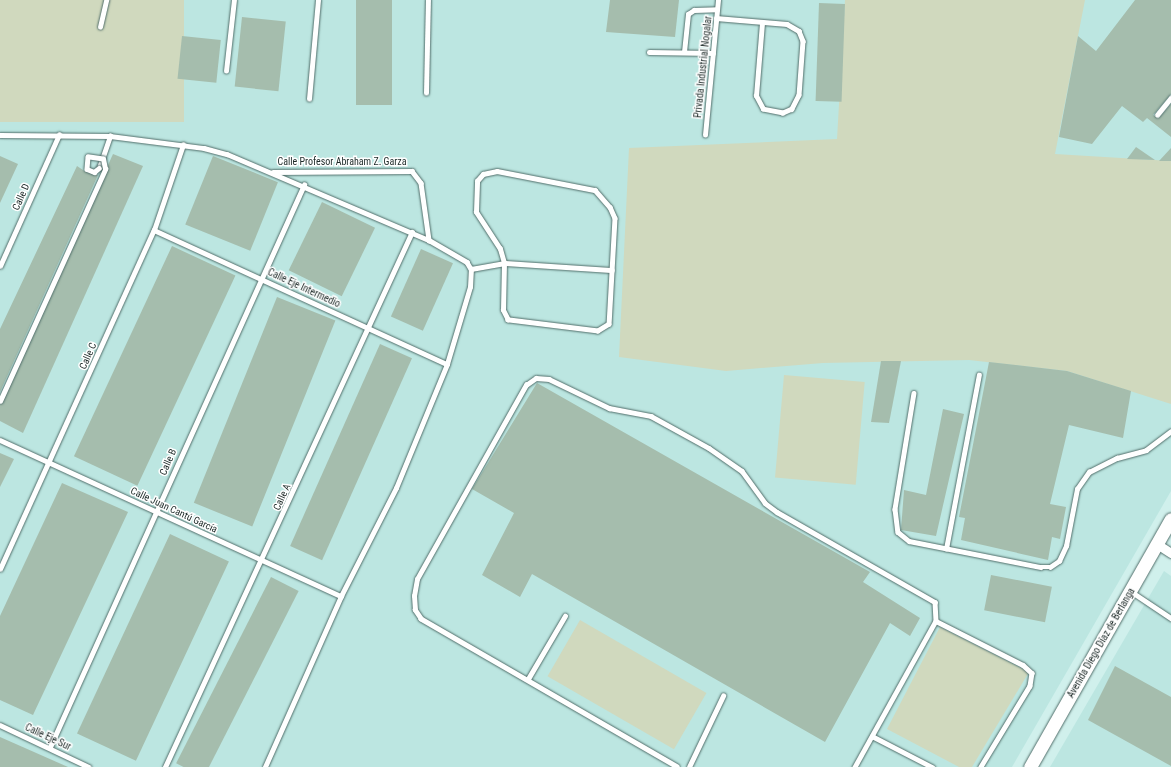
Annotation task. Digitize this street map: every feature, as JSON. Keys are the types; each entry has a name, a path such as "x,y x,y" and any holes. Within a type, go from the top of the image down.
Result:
{"street":[{"name":"Avenida Diego Díaz de Berlanga","path":"1033,766 1171,518"},
{"path":"1157,544 1171,553"}],"lane":[{"path":"100,27 106,0"},
{"path":"226,71 234,0"},
{"path":"309,99 318,0"},
{"path":"426,93 428,0"},
{"name":"Privada Industrial Nogalar","path":"705,135 718,0"},
{"path":"684,52 688,14 694,10 717,9"},
{"path":"716,18 762,24 787,24 799,31 803,41 798,102 783,113 763,109 756,96 762,24"},
{"path":"649,52 713,53"},
{"path":"1157,115 1171,98"},
{"name":"Calle Profesor Abraham Z. Garza","path":"0,135 110,136 183,145 227,154 304,185 412,232 467,262 472,269"},
{"name":"Calle D","path":"0,266 59,135"},
{"path":"0,401 105,169 103,159 88,158 87,169 94,172 99,168 110,136"},
{"name":"Calle C","path":"0,569 50,465 154,230 183,145"},
{"name":"Calle Profesor Abraham Z. Garza","path":"270,172 412,171 419,177 421,183 429,240"},
{"path":"497,171 595,190 610,206 615,218 609,324 598,331 508,320 503,310 504,263 500,249 476,212 477,180 483,174 497,171"},
{"name":"Calle B","path":"50,747 260,277 304,185"},
{"name":"Calle Eje Intermedio","path":"154,230 260,277 447,364"},
{"name":"Calle A","path":"166,767 262,562 412,232"},
{"path":"265,767 341,596 396,488 447,364 470,287 472,269 504,263 612,270"},
{"path":"946,548 979,375"},
{"path":"677,767 528,679 421,619 415,610 414,596 417,579 526,385 536,378 549,379 609,408 651,416 730,461 742,471 765,503 777,512 927,595 935,602 936,621 855,767"},
{"path":"914,393 895,525 902,538 909,541 1024,565 1050,567 1059,561 1066,546 1077,489 1089,472 1117,458 1146,450 1171,431"},
{"name":"Calle Juan Cantú García","path":"0,440 50,465 156,510 262,562 341,596"},
{"path":"1130,591 1171,618"},
{"path":"528,679 565,616"},
{"path":"936,621 1023,665 1032,673 1030,686 980,767"},
{"path":"688,767 723,696"},
{"name":"Calle Eje Sur","path":"0,725 50,747 89,767"},
{"path":"872,736 932,767"}],"shaded area":[{"path":"0,0 1171,0 1171,491 1012,767 0,767"},
{"path":"1164,571 1171,576 1171,767 1050,767"}],"green space":[{"path":"0,0 184,0 184,122 0,122"},
{"path":"845,0 1085,0 1055,154 1171,161 1171,404 1067,371 969,360 823,363 726,371 619,357 629,148 837,139"},
{"path":"784,375 865,382 856,485 775,478"},
{"path":"580,620 706,693 674,749 548,676"},
{"path":"940,627 1029,672 972,767 959,767 887,729"}],"building":[{"path":"356,0 392,0 392,105 356,105"},
{"path":"610,0 679,0 675,37 606,32"},
{"path":"1135,0 1171,0 1171,94 1153,115 1159,118 1171,104 1171,137 1147,118 1143,122 1122,106 1092,144 1059,137 1078,36 1096,51"},
{"path":"819,3 845,4 842,102 816,101"},
{"path":"242,17 286,22 278,91 235,87"},
{"path":"182,36 221,40 216,83 178,79"},
{"path":"1136,147 1155,160 1127,159"},
{"path":"1171,148 1171,161 1159,161"},
{"path":"113,154 143,166 23,433 0,421 0,405"},
{"path":"0,156 18,164 0,203"},
{"path":"213,156 278,182 250,251 185,225"},
{"path":"77,166 86,172 98,175 0,392 0,329"},
{"path":"322,202 375,228 342,296 289,270"},
{"path":"172,246 235,276 137,486 74,456"},
{"path":"421,249 453,263 423,331 391,317"},
{"path":"277,297 335,321 252,526 194,503"},
{"path":"380,344 412,358 322,560 290,546"},
{"path":"881,361 901,361 889,423 871,422"},
{"path":"989,362 1067,371 1131,391 1123,438 1069,425 1050,504 1066,507 1060,539 1052,537 1048,560 961,540 965,518 959,517"},
{"path":"537,383 870,572 863,582 920,618 910,636 890,623 825,742 532,574 520,597 482,575 514,513 472,489"},
{"path":"943,409 964,414 936,536 901,530 904,490 926,495"},
{"path":"0,453 14,459 0,487"},
{"path":"62,483 128,512 33,715 0,700 0,616"},
{"path":"170,534 229,561 136,761 77,733"},
{"path":"991,575 1052,587 1045,622 984,610"},
{"path":"271,577 299,591 209,767 184,767 176,763"},
{"path":"1115,666 1171,697 1171,766 1088,720"},
{"path":"0,737 68,767 0,767"}]}
